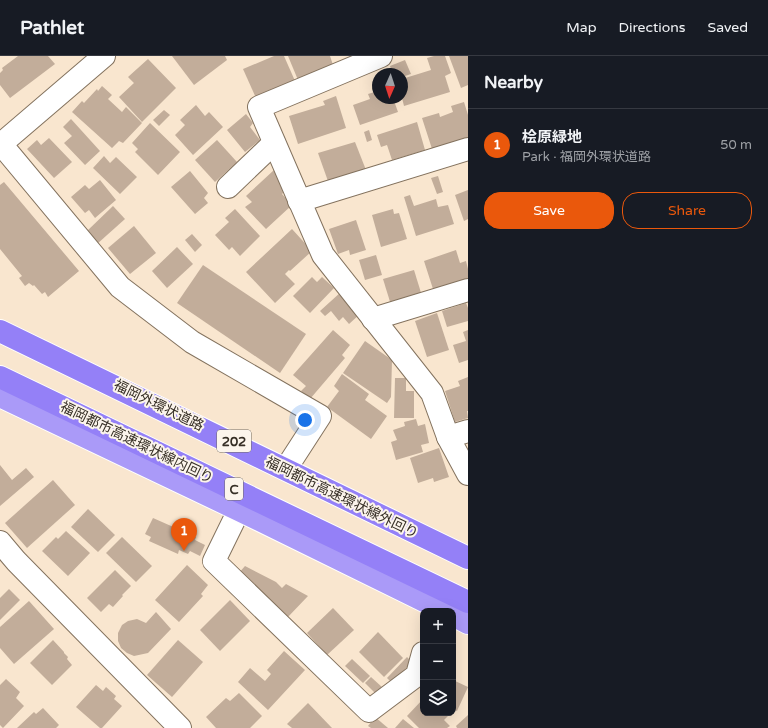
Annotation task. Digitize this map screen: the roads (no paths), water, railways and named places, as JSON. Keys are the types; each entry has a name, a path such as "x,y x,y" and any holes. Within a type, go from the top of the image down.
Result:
{"highway":[{"name":"福岡外環状道路","path":"0,330 286,466 468,557"},
{"name":"福岡都市高速環状線外回り","path":"0,330 468,557"},
{"name":"福岡都市高速環状線内回り","path":"0,377 468,602"},
{"path":"0,396 239,510 438,608"},
{"path":"456,617 468,623"}],"street":[{"path":"104,56 1,145 120,287 192,342 320,416 286,466"},
{"path":"381,56 346,63 259,107 323,255 432,393 458,434 468,474"},
{"path":"228,187 274,143"},
{"path":"299,201 468,149"},
{"path":"373,319 468,290"},
{"path":"239,510 214,561 369,711 417,675 420,664"},
{"path":"0,542 16,561 180,728"}],"place":[{"name":"桧原緑地","path":"184,551"}]}
